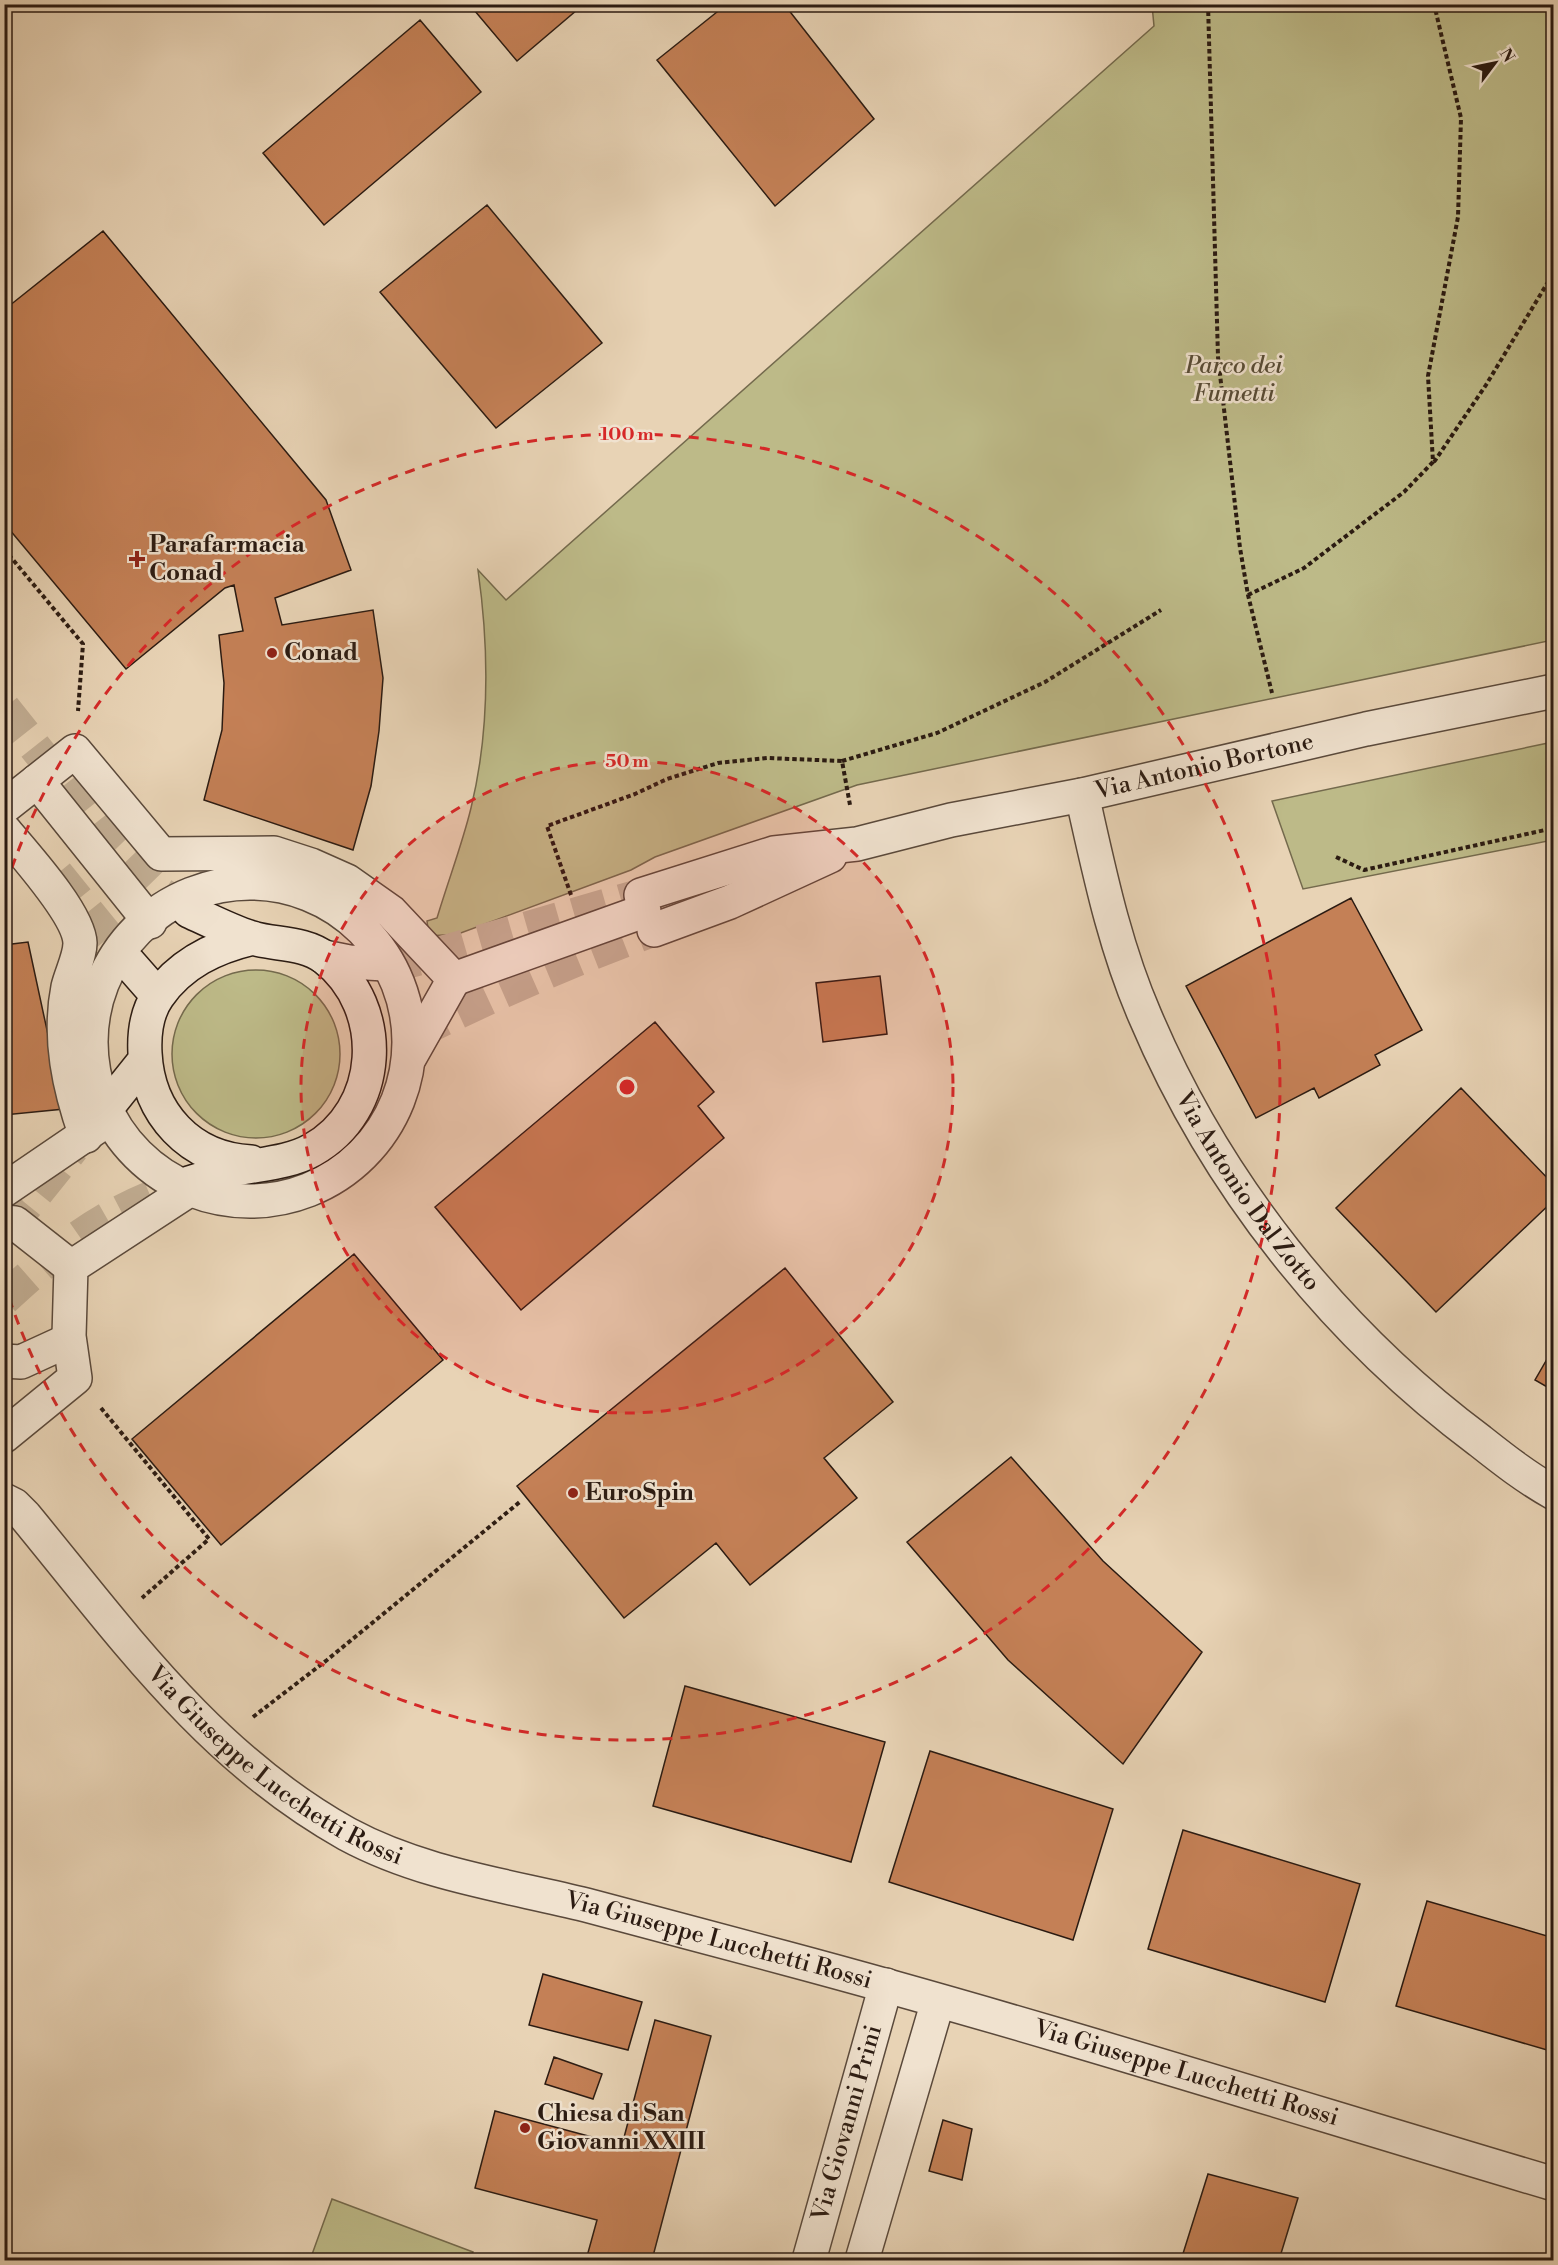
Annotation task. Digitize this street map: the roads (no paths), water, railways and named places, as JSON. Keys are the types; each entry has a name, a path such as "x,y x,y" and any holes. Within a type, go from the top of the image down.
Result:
{"street":[{"name":"Via Antonio Bortone","path":"454,979 646,912 730,902 857,844 951,820 1082,795 1366,729 1554,691"},
{"path":"4,807 75,751 161,854 274,853 311,865 347,881 391,912 454,979 406,1049 371,1058"},
{"path":"37,781 150,922"},
{"name":"Via Antonio Dal Zotto","path":"1082,795 1103,891 1144,1015 1190,1108 1264,1226 1348,1325 1433,1407 1533,1481 1554,1493"},
{"path":"4,830 71,916 80,943 68,988 64,1034 70,1091 136,1158 166,1182 188,1188 210,1201 247,1202 296,1191 321,1180 351,1160 378,1129 403,1084 406,999 390,961 370,931 348,911 320,893 285,883 267,881 247,883 187,900 150,922 117,960 102,989 89,1036 101,1120"},
{"path":"189,911 253,938 289,944 324,957 385,964"},
{"path":"253,938 216,948 201,956 172,980 158,996 146,1026 145,1060 153,1095 171,1125 183,1137 212,1155 264,1163"},
{"path":"71,1267 188,1188 264,1163 309,1152 333,1136 343,1126 359,1102 371,1058 366,1018 358,999 346,977 324,957"},
{"path":"129,963 158,996"},
{"path":"4,1190 101,1120 145,1060"},
{"path":"4,1222 15,1223 71,1267"},
{"path":"4,1436 75,1378 69,1340 71,1267"},
{"path":"4,1361 21,1362 69,1340"},
{"name":"Via Giuseppe Lucchetti Rossi","path":"4,1500 14,1504 25,1516 175,1698 237,1756 308,1810 376,1849 434,1869 584,1905 886,1985 1554,2184"},
{"name":"Via Giovanni Prini","path":"809,2260 886,1985"},
{"path":"862,2260 938,2001"}],"tunnel":[{"path":"4,708 111,843 159,892 189,911"},
{"path":"57,874 129,963"},
{"path":"385,964 412,961 641,895"},
{"path":"414,1034 532,979 654,930"},
{"path":"4,1228 27,1205 73,1148"},
{"path":"4,1299 47,1261 88,1230 133,1205 186,1184"}],"place":[{"name":"Parafarmacia Conad","path":"137,559"},
{"name":"Conad","path":"272,653"},
{"name":"EuroSpin","path":"573,1493"},
{"name":"Chiesa di San Giovanni XXIII","path":"525,2128"}],"park label":[{"name":"Parco dei Fumetti","path":"1234,380"}]}
